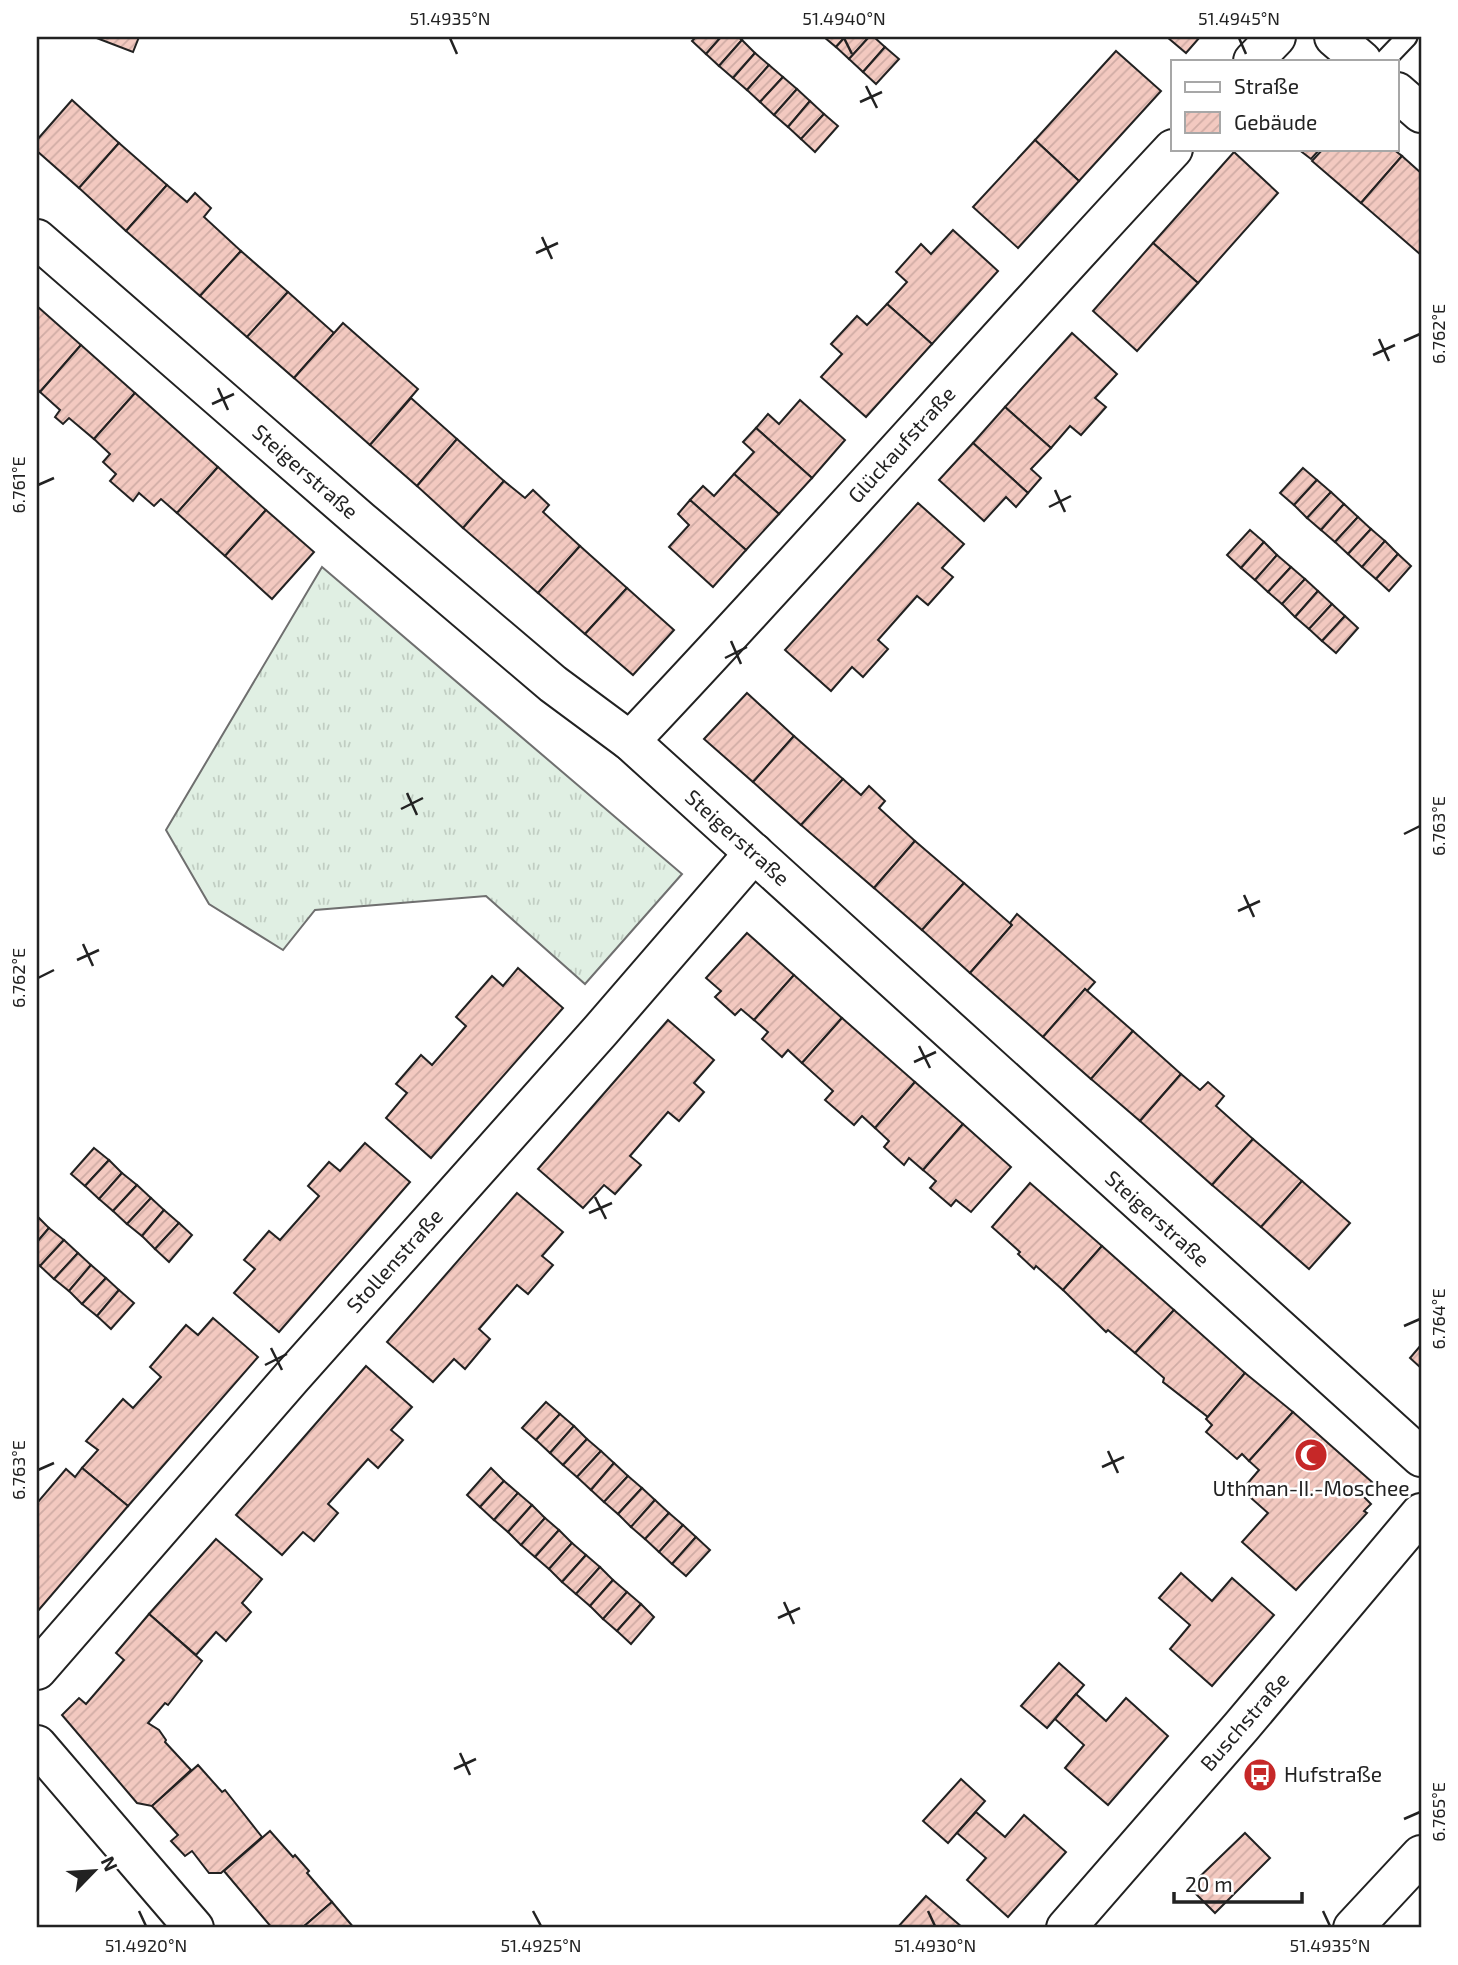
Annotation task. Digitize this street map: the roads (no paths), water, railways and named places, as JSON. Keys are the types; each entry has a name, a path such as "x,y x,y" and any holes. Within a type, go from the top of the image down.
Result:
{"main road":[{"path":"1254,60 1276,37"},
{"path":"1334,37 1361,60"},
{"path":"1398,93 1421,113"},
{"name":"Glückaufstraße","path":"630,741 1172,150"},
{"name":"Steigerstraße","path":"37,239 553,684 630,741 1421,1457"},
{"name":"Stollenstraße","path":"37,1670 290,1378 601,1030 754,853"},
{"name":"Buschstraße","path":"1066,1928 1241,1727 1421,1513"},
{"path":"37,1745 194,1928"},
{"path":"1353,1928 1421,1855"}],"lane":[{"path":"1385,60 1407,37"}],"place":[{"name":"Uthman-II.-Moschee","path":"1311,1455"},
{"name":"Hufstraße","path":"1260,1775"}]}
